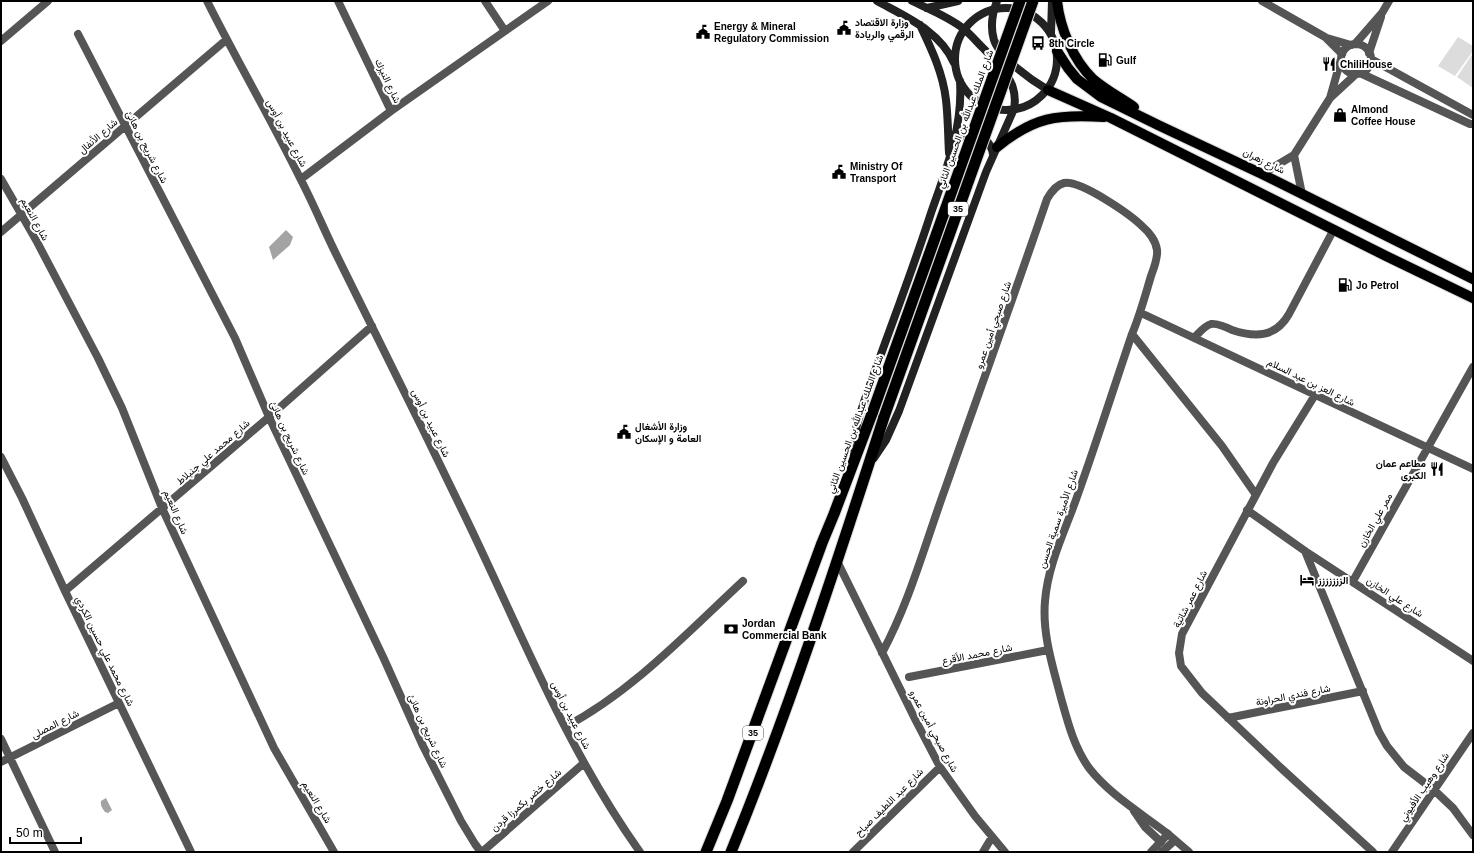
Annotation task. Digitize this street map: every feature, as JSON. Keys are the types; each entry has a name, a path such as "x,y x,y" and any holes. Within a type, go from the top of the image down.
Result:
{"highway":[{"name":"شارع الملك عبدالله بن الحسين الثاني","path":"706,850 727,801 873,411 1020,1"},
{"name":"35","path":"731,852 758,784 828,590 884,417 1033,1"}],"main road":[{"path":"854,461 853,445 862,404 926,230 955,140 961,103 960,81 955,66 937,38 920,24 877,1"},
{"path":"868,468 886,440 899,411 986,172 1014,110 1015,94 1013,85 998,63 964,29 947,18 912,1"},
{"path":"927,8 958,1"},
{"path":"960,81 969,94 981,104 995,109 1014,110 1029,104 1042,96 1048,90 1055,74 1057,62 1057,51 1050,24 1052,1"},
{"path":"1057,1 1058,10 1065,33 1077,59 1083,67 1094,80 1158,125"},
{"path":"955,66 957,43 964,29 976,17 996,5 1016,8 1031,14 1043,23 1052,36"},
{"path":"996,5 992,30 994,42 1012,64 1026,76 1048,90 1111,118 1473,298"},
{"path":"920,24 931,48 942,81 946,99 949,158"},
{"name":"شارع زهران","path":"1057,51 1068,68 1089,89 1101,96 1473,279"},
{"path":"995,151 1022,128 1045,120 1067,116 1111,118"},
{"path":"955,140 970,134 980,136 989,143 995,151"}],"street":[{"path":"1,41 48,1"},
{"name":"شارع عبيد بن أوس","path":"207,1 226,40 301,179 468,522 528,653 565,727 584,764 614,814 640,852"},
{"name":"شارع النيزك","path":"301,179 391,111 338,1"},
{"path":"485,1 505,31"},
{"path":"391,111 548,1"},
{"path":"1262,1 1325,37 1353,45 1363,46 1370,56 1473,115"},
{"path":"1330,98 1342,56 1348,47 1353,45 1382,13 1389,1"},
{"path":"1262,174 1294,155 1330,98 1358,73 1368,68 1382,13"},
{"name":"شارع شريح بن هانئ","path":"78,34 235,338 269,417 384,659 423,746 468,835 482,852"},
{"path":"1325,37 1342,56 1342,64 1350,72 1358,73 1473,124"},
{"name":"شارع الأنفال","path":"1,232 226,40"},
{"path":"1294,155 1302,194"},
{"name":"شارع النعيم","path":"1,179 22,215 98,358 122,408 162,508 274,748 334,852"},
{"name":"شارع صبحي أمين عمرو","path":"882,653 902,614 909,595 1047,199 1053,190 1060,185 1070,183 1105,199 1144,227 1155,242 1157,256 1141,313"},
{"path":"1194,338 1204,327 1210,324 1252,335 1265,334 1277,328 1290,314 1334,229"},
{"name":"شارع العز بن عبد السلام","path":"1141,313 1473,469"},
{"name":"شارع الأميرة سمية الحسن","path":"1141,313 1132,334 1078,495 1056,552 1048,578 1045,601 1048,650 1075,745 1091,769 1134,810 1168,834 1189,852"},
{"name":"شارع محمد علي جنبلاط","path":"65,591 269,417 372,326"},
{"path":"1132,334 1222,446 1256,495"},
{"name":"ممر علي الخازن","path":"1353,581 1473,367"},
{"name":"شارع عمر شاتية","path":"1315,395 1273,463 1247,510 1182,634 1179,653 1182,666 1202,693 1373,852"},
{"name":"شارع محمد علي حسين الكردي","path":"1,457 191,852"},
{"name":"شارع علي الخازن","path":"1247,510 1305,551 1473,661"},
{"path":"1305,551 1379,732 1387,746 1404,767 1434,790 1453,808 1473,835"},
{"name":"شارع صبحي أمين عمرو","path":"837,561 940,767 992,837 1005,852"},
{"path":"565,727 586,716 621,692 743,581"},
{"name":"شارع محمد الأقرع","path":"909,678 1048,650"},
{"name":"شارع فندي الحراونة","path":"1228,718 1362,691"},
{"name":"شارع المصلى","path":"1,762 118,703"},
{"name":"شارع وهيب الأفيوني","path":"1392,852 1473,733"},
{"path":"1,739 55,852"},
{"name":"شارع خضر بكمرزا قردن","path":"482,852 584,764"},
{"name":"شارع عبد اللطيف صباح","path":"853,852 940,767"},
{"name":"شارع الأميرة سمية الحسن","path":"1134,810 1145,827 1166,848"},
{"path":"1166,848 1168,834"},
{"path":"983,852 992,837"},
{"path":"1151,852 1166,848 1175,840"}],"shaded area":[{"path":"1458,37 1473,46 1473,51 1455,76 1438,66"},
{"path":"1473,53 1473,88 1457,77"},
{"path":"286,230 293,237 290,245 273,260 269,247"},
{"path":"106,798 112,810 108,813 105,812 101,804 101,801"}],"place":[{"name":"وزارة الاقتصاد الرقمي والريادة","path":"844,28"},
{"name":"Energy & Mineral Regulatory Commission","path":"703,32"},
{"name":"8th Circle","path":"1038,43"},
{"name":"Gulf","path":"1105,60"},
{"name":"ChiliHouse","path":"1329,64"},
{"name":"Almond Coffee House","path":"1340,115"},
{"name":"Ministry Of Transport","path":"839,172"},
{"name":"Jo Petrol","path":"1345,285"},
{"name":"وزارة الأشغال العامة و الإسكان","path":"624,432"},
{"name":"مطاعم عمان الكبرى","path":"1437,469"},
{"name":"الززززززز","path":"1307,580"},
{"name":"Jordan Commercial Bank","path":"731,629"}]}
